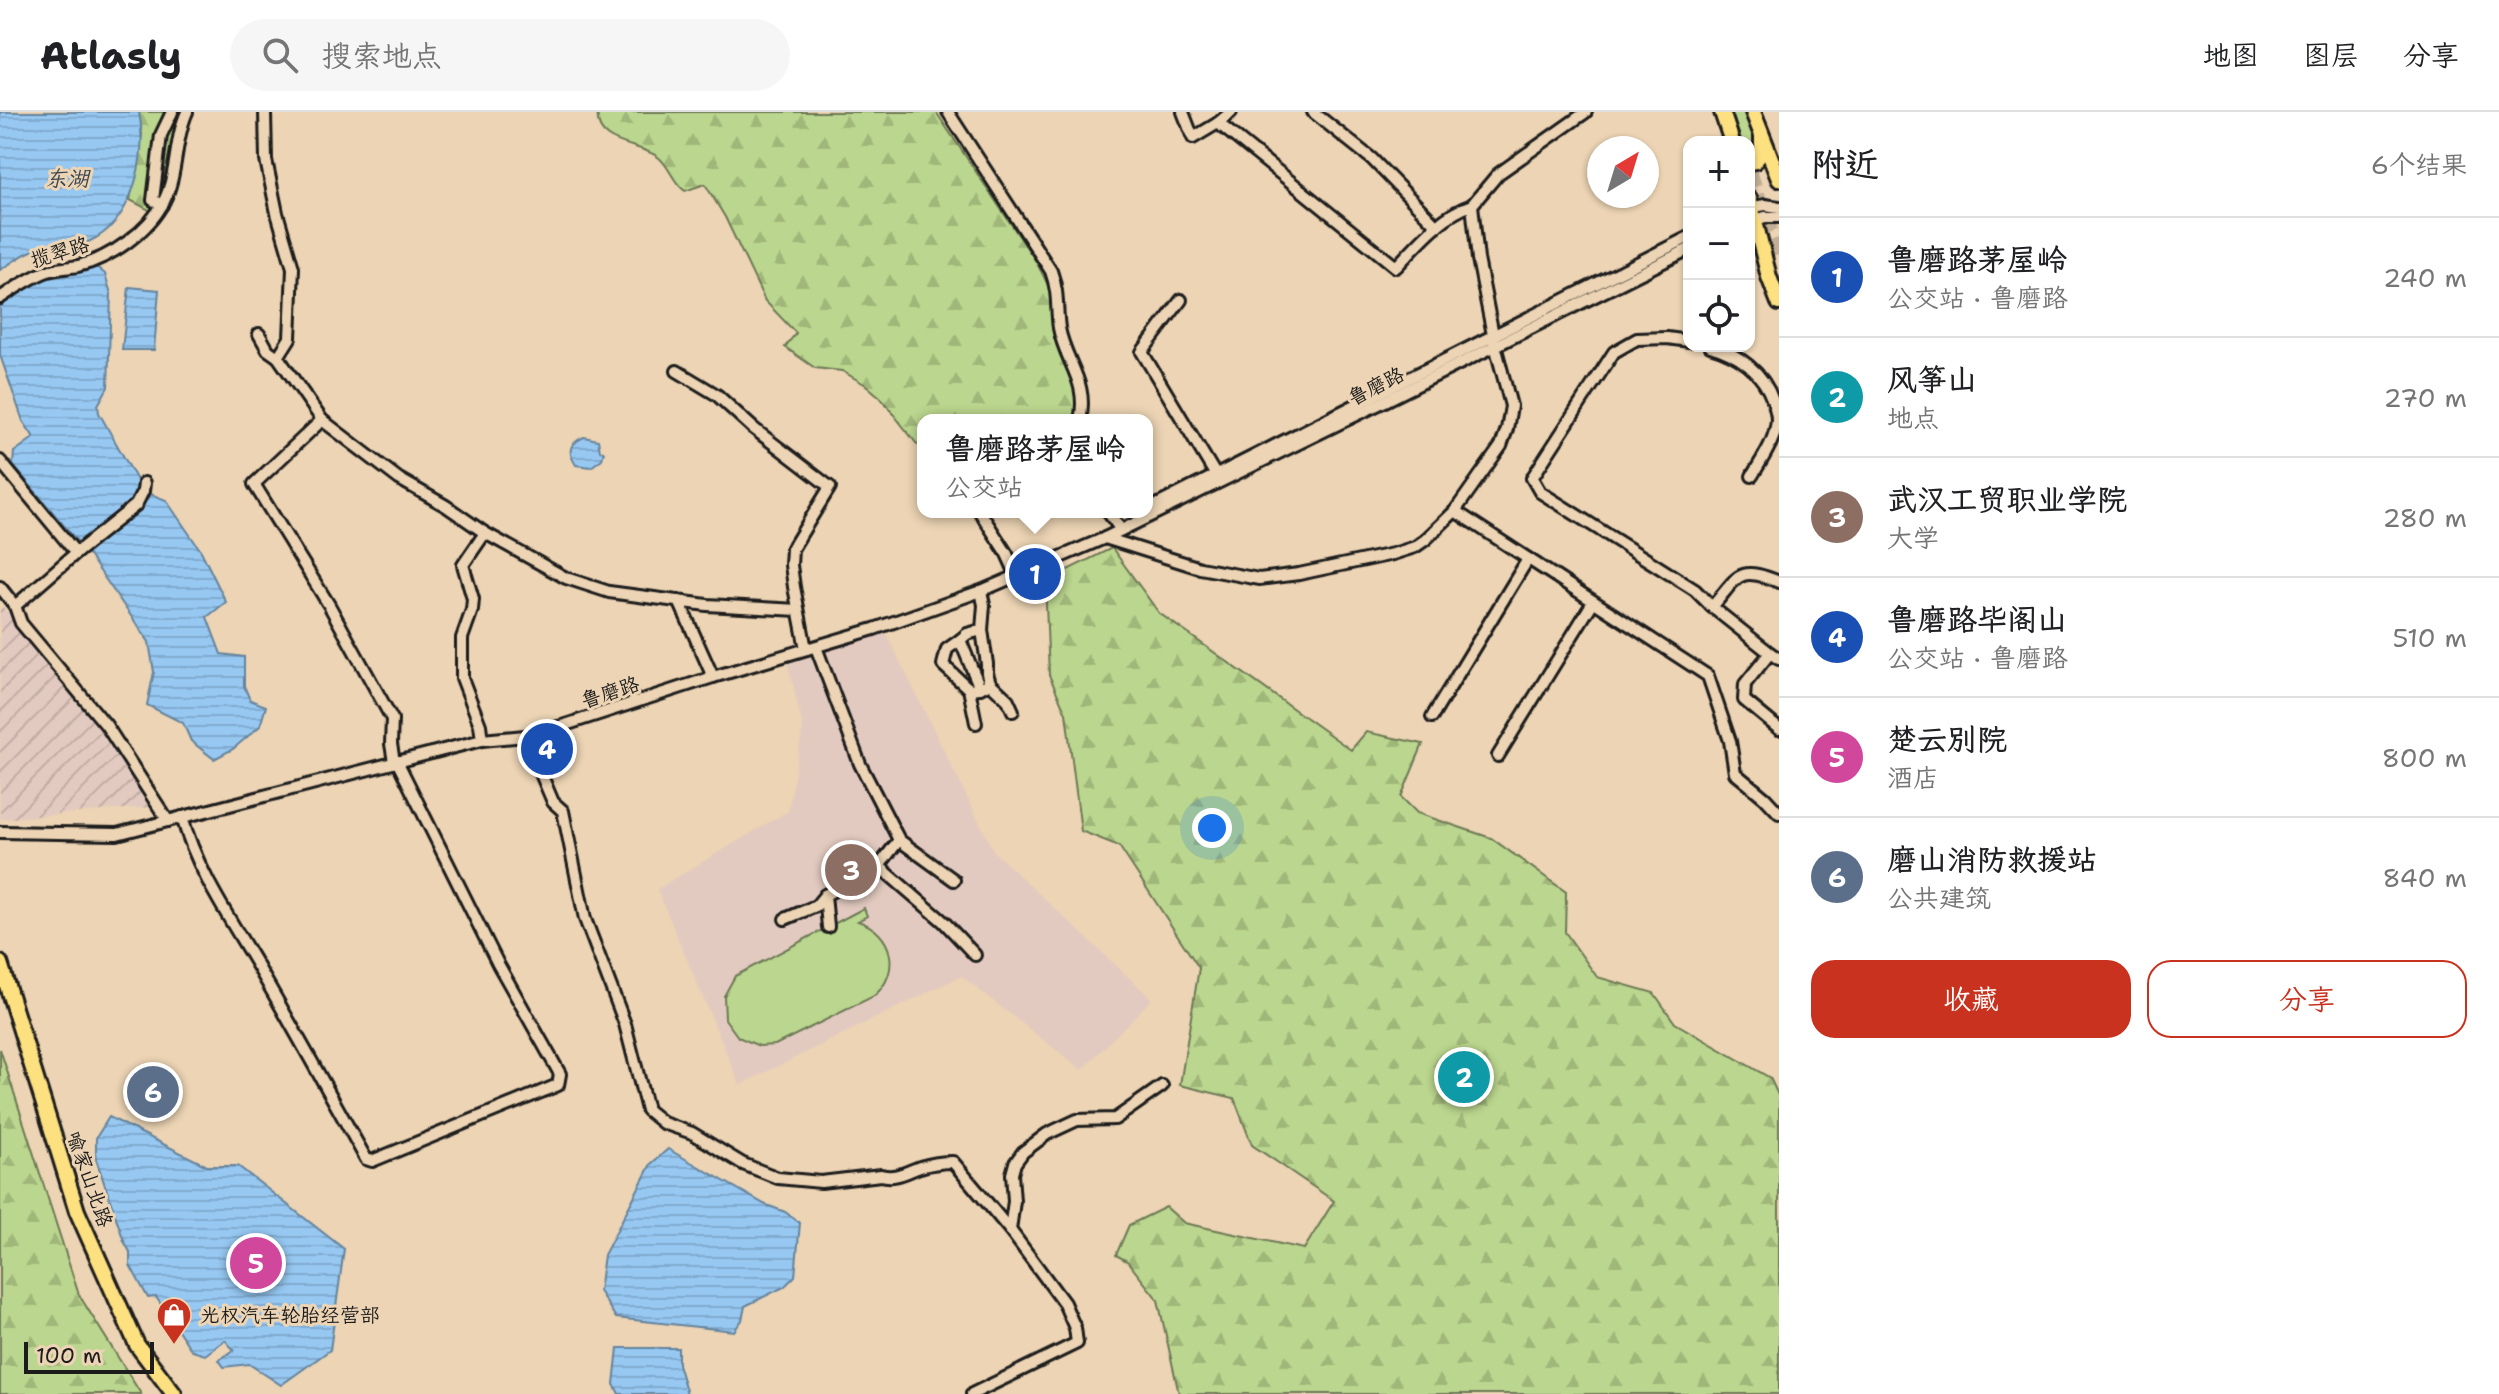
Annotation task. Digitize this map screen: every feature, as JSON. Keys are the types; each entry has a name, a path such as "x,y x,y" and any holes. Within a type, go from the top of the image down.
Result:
{"main road":[{"path":"1722,112 1728,136"},
{"path":"1753,112 1779,179"},
{"path":"1755,161 1761,155 1761,135"},
{"path":"1756,247 1779,303"},
{"path":"1769,277 1779,262"},
{"name":"喻家山北路","path":"0,963 77,1211 137,1345 174,1394"},
{"name":"喻家山北路","path":"0,995 70,1214 130,1349 164,1394"}],"street":[{"path":"162,205 153,200 161,135 172,112"},
{"name":"揽翠路","path":"0,298 46,272 102,257 146,225 162,205 170,186 178,135 187,112"},
{"path":"265,112 266,160 293,268 290,338 278,357"},
{"path":"948,112 1051,271 1058,291 1061,337 1078,376 1083,402 1081,414"},
{"path":"1183,112 1193,138 1231,112"},
{"path":"1313,112 1372,159 1437,226"},
{"path":"1218,123 1396,267 1437,226 1472,205 1498,174 1586,112"},
{"path":"1105,538 1200,568 1259,579 1299,574 1415,547 1455,511 1501,446 1511,406 1478,259 1472,205"},
{"path":"1755,209 1765,205 1779,207"},
{"path":"1755,212 1779,217"},
{"name":"鲁磨路","path":"1153,510 1494,340 1683,240"},
{"name":"鲁磨路","path":"1494,340 1683,252"},
{"path":"1181,300 1142,352 1218,478"},
{"path":"259,334 322,420 399,479 485,533 566,578 609,592 707,605 798,610"},
{"path":"1683,340 1637,339 1614,352 1532,478 1540,492 1695,590 1774,656 1745,684 1744,700 1779,729"},
{"path":"1727,352 1758,372 1771,395 1778,417 1774,437 1752,476"},
{"path":"677,371 717,395 753,428 830,487 794,544 791,565 798,610 860,764 899,840 954,880"},
{"path":"182,817 189,844 216,897 366,1159 372,1161 558,1085 560,1074 498,964 396,762 391,744 392,719 329,605 254,484 322,420"},
{"path":"0,461 76,553"},
{"name":"鲁磨路","path":"1153,507 1218,478"},
{"path":"15,606 136,505 144,483"},
{"path":"1455,511 1708,676 1730,741 1735,773 1779,813"},
{"path":"984,518 1017,576"},
{"path":"1113,518 1120,527"},
{"name":"鲁磨路","path":"0,832 117,834 482,740 525,736 562,726 874,629 981,591 1105,538 1134,518"},
{"name":"鲁磨路","path":"1076,550 1138,518"},
{"path":"482,740 480,725 462,678 462,638 473,599 463,565 485,533"},
{"path":"1432,717 1528,559"},
{"path":"1712,607 1739,576 1755,572 1779,582"},
{"path":"0,587 15,606 21,623 106,725 168,821"},
{"path":"976,723 984,605 981,591"},
{"path":"679,601 713,677"},
{"path":"1498,756 1593,602"},
{"path":"982,630 967,634 947,649 943,665 1008,700 1013,711"},
{"path":"960,640 980,687"},
{"path":"525,736 553,802 563,811 585,919 625,1024 644,1103 653,1117 692,1133 743,1164 778,1178 821,1182 881,1175 889,1177 904,1175 921,1167 953,1162 1010,1230 1064,1303 1075,1328 1077,1343 972,1394"},
{"path":"785,919 816,906 825,895 879,866 899,840"},
{"path":"879,866 944,922 975,955"},
{"path":"825,895 828,927"},
{"path":"1010,1230 1014,1201 1012,1174 1023,1152 1047,1134 1077,1120 1115,1119 1162,1086"}],"shaded area":[{"path":"3,607 91,707 151,807 0,819 0,608"},
{"path":"886,633 994,852 1152,999 1082,1070 961,976 740,1085 657,889 788,811 803,727 787,661"}],"green space":[{"path":"139,112 181,112 161,187 151,211 130,200 142,135"},
{"path":"598,112 936,112 1037,263 1047,283 1058,340 1076,392 1075,414 917,414 916,443 880,397 866,385 842,371 815,368 785,347 796,333 765,301 725,217 705,184 685,191 658,157 610,137 598,123"},
{"path":"1731,112 1744,112 1753,136 1740,136"},
{"path":"1112,548 1159,613 1351,750 1366,732 1423,744 1401,797 1417,813 1491,838 1566,892 1565,932 1597,977 1654,993 1675,1023 1770,1078 1779,1097 1779,1394 1179,1394 1158,1300 1127,1261 1116,1255 1129,1225 1166,1207 1184,1223 1304,1249 1334,1201 1252,1145 1234,1098 1180,1085 1199,968 1119,846 1081,831 1066,713 1049,675 1045,581"},
{"path":"864,908 867,916 858,921 879,934 890,954 888,976 874,996 775,1045 759,1046 738,1037 725,1019 724,996 735,976"},
{"path":"0,1049 79,1295 141,1394 0,1394"}],"water":[{"name":"东湖","path":"0,112 139,112 141,149 134,187 116,220 103,233 81,244 32,251 0,270"},
{"path":"98,268 105,274 111,294 108,387 98,405 99,413 143,491 166,500 201,551 226,602 207,617 221,654 244,657 244,686 250,700 266,706 260,726 233,749 214,759 191,741 183,723 147,705 154,672 149,642 88,554 13,465 14,452 33,436 23,421 0,355 0,306 43,279"},
{"path":"129,287 159,290 154,350 122,350"},
{"path":"584,437 598,440 600,451 604,452 602,459 591,467 576,465 571,456 575,442"},
{"path":"109,1117 207,1166 238,1166 344,1249 330,1350 281,1385 249,1364 224,1367 219,1360 234,1350 225,1340 205,1355 192,1351 156,1297 148,1298 130,1265 130,1252 96,1159 96,1138"},
{"path":"668,1149 800,1223 795,1276 784,1287 745,1306 742,1320 734,1331 616,1318 599,1291 604,1255 651,1164"},
{"path":"618,1348 678,1348 678,1364 687,1394 619,1394 614,1384"}],"tunnel":[{"path":"1755,189 1779,256"}],"place":[{"name":"鲁磨路茅屋岭","path":"1035,574"},
{"name":"鲁磨路毕阁山","path":"547,749"},
{"name":"武汉工贸职业学院","path":"851,870"},
{"name":"风筝山","path":"1464,1077"},
{"name":"磨山消防救援站","path":"153,1092"},
{"name":"楚云别院","path":"256,1263"},
{"name":"光权汽车轮胎经营部","path":"174,1346"}]}
